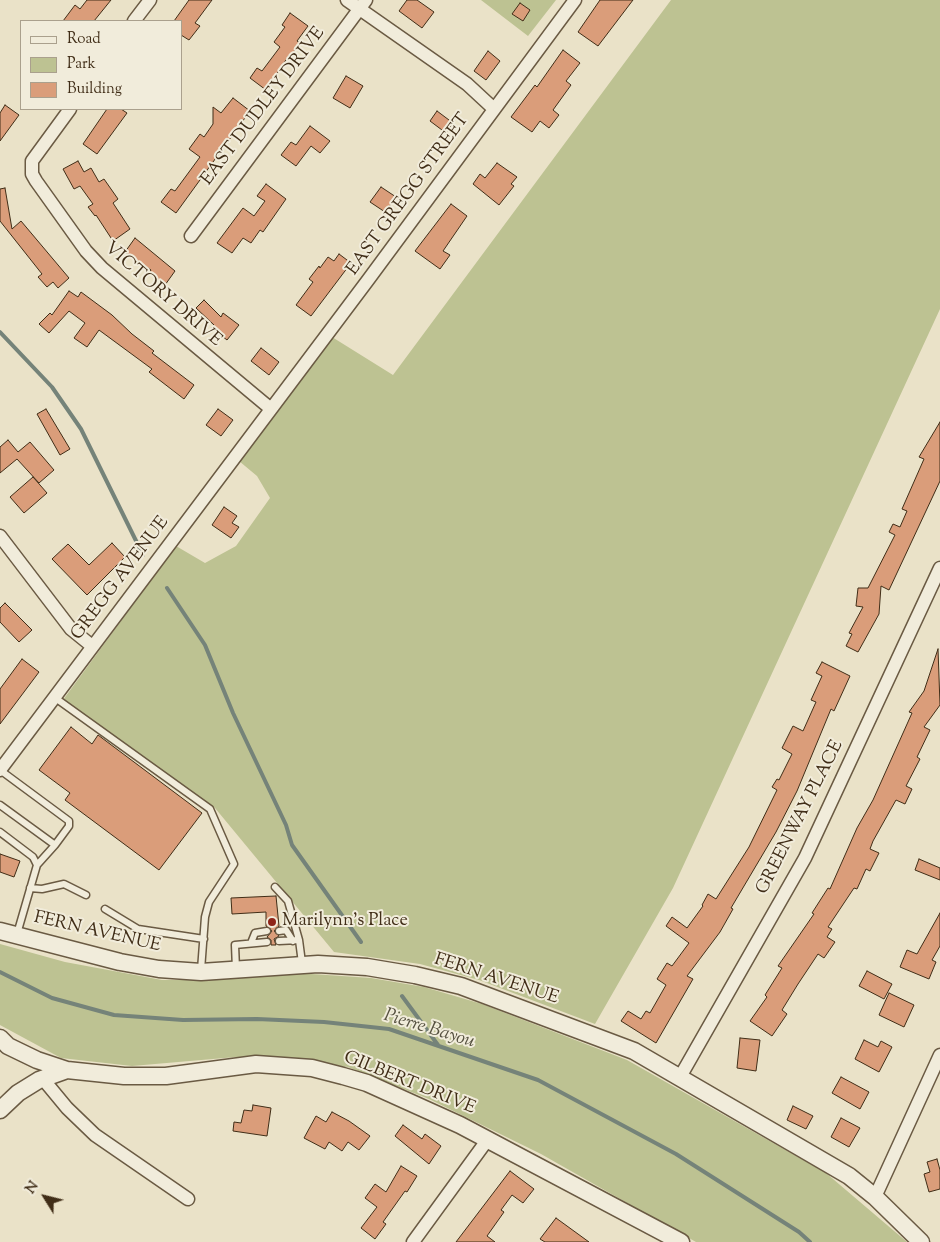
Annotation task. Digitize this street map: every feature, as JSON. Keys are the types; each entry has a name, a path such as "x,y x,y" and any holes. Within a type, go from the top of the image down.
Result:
{"street":[{"path":"135,20 150,0"},
{"path":"347,0 363,5 467,84 494,109"},
{"name":"EAST GREGG STREET","path":"271,409 575,0"},
{"name":"EAST DUDLEY DRIVE","path":"191,236 363,5"},
{"name":"VICTORY DRIVE","path":"69,110 34,156 32,168 36,181 93,260 271,409"},
{"name":"GREGG AVENUE","path":"0,770 271,409"},
{"path":"0,536 71,629 92,646"},
{"name":"GREENWAY PLACE","path":"680,1077 805,858 940,568"},
{"name":"FERN AVENUE","path":"0,931 120,962 159,969 201,972 302,964 367,967 415,975 461,986 600,1036 634,1051 849,1176 876,1197 921,1242"},
{"path":"0,1038 8,1046 36,1060 67,1070"},
{"path":"876,1197 940,1055"},
{"name":"GILBERT DRIVE","path":"67,1070 150,1077 256,1064 312,1068 367,1084 488,1139 681,1242"},
{"path":"0,1110 18,1094 44,1078 67,1070"},
{"path":"44,1078 67,1108 95,1135 188,1199"},
{"path":"413,1242 488,1139"}],"lane":[{"path":"54,697 210,809 234,864 209,902 205,918 201,972"},
{"path":"0,770 69,821 69,826 55,846 37,865 16,935"},
{"path":"0,805 55,846"},
{"path":"0,832 33,857 37,865"},
{"path":"30,888 42,889 64,884 86,895"},
{"path":"275,887 288,900 302,964"},
{"path":"105,909 138,930 204,939"},
{"path":"279,931 286,930 296,940"},
{"path":"251,943 256,933 267,931"},
{"path":"279,941 296,940"},
{"path":"236,970 235,945 267,942"}],"green space":[{"path":"481,0 556,0 528,36"},
{"path":"671,0 940,0 940,309 673,888 595,1024 479,980 420,964 334,952 215,808 63,700 176,546 205,563 236,546 270,498 257,476 239,461 332,337 393,375"},
{"path":"0,944 65,962 162,980 213,980 297,973 371,978 424,987 482,1004 627,1060 826,1173 907,1242 696,1242 541,1154 429,1099 348,1067 295,1059 236,1057 132,1066 61,1058 0,1025"}],"building":[{"path":"87,0 111,0 95,20 64,20 75,5 80,9"},
{"path":"189,0 212,0 195,23 200,26 189,40 182,36 182,20 175,20"},
{"path":"407,0 417,0 434,12 422,28 399,11"},
{"path":"600,0 633,0 598,46 578,32"},
{"path":"520,3 530,10 523,21 512,14"},
{"path":"290,13 308,26 297,41 300,43 292,55 290,54 266,90 250,78 257,68 262,71 280,47 274,42 285,27 282,25"},
{"path":"563,50 580,63 566,81 571,85 553,110 559,115 549,128 540,121 532,132 511,117 535,85 537,87"},
{"path":"488,51 500,61 486,80 474,71"},
{"path":"346,76 363,86 350,108 333,98"},
{"path":"233,98 250,111 176,213 161,202 171,189 175,191 200,157 189,149 200,134 204,137 213,124 213,107 221,113"},
{"path":"5,105 19,115 0,141 0,113"},
{"path":"106,110 122,110 127,113 97,154 83,144"},
{"path":"437,111 453,123 446,133 430,121"},
{"path":"310,126 330,141 320,153 311,146 296,166 281,155 291,142 296,145"},
{"path":"78,161 84,172 91,168 99,182 104,179 118,199 113,203 130,229 113,241 96,215 88,207 93,204 80,186 74,189 63,169"},
{"path":"497,163 517,177 511,184 514,186 499,205 473,184 480,174 485,178"},
{"path":"266,184 286,199 263,232 260,230 251,243 243,238 232,253 217,243 243,208 254,216 265,201 257,196"},
{"path":"381,187 396,197 385,212 370,202"},
{"path":"5,188 12,229 21,221 69,278 58,288 53,282 47,287 38,277 42,274 0,221 0,189"},
{"path":"451,204 467,216 443,251 450,255 440,269 415,251"},
{"path":"135,238 175,271 165,285 149,273 151,270 125,252"},
{"path":"339,254 351,263 311,316 296,305 313,282 309,279 319,266 320,268 328,257 334,261"},
{"path":"69,291 78,297 81,292 112,315 154,351 152,353 194,385 184,399 149,372 152,369 99,330 87,347 74,338 85,323 69,311 49,333 39,324 50,313 52,315"},
{"path":"204,300 221,317 223,313 239,325 227,340 212,328 214,325 196,308"},
{"path":"261,348 279,362 269,375 251,361"},
{"path":"46,409 70,449 60,455 37,414"},
{"path":"218,409 233,420 221,436 206,425"},
{"path":"940,422 940,481 889,590 881,586 879,614 858,652 846,646 852,634 849,633 863,607 856,606 858,588 868,588 895,535 889,532 893,524 900,527 907,511 902,509 924,459 919,457"},
{"path":"8,440 18,452 30,442 54,470 39,483 17,459 0,473 0,447"},
{"path":"33,477 47,493 24,513 10,497"},
{"path":"224,507 237,516 232,523 239,527 231,538 212,525"},
{"path":"112,543 125,557 87,595 52,559 68,544 89,565"},
{"path":"5,603 32,630 19,642 0,622 0,608"},
{"path":"938,649 940,705 924,727 930,730 917,757 920,759 906,786 912,789 905,804 896,800 870,849 879,853 870,871 866,869 857,889 854,888 828,927 832,929 827,937 835,942 824,958 818,954 782,1010 787,1014 772,1036 750,1021 767,997 765,995 782,968 778,966 814,914 812,913 828,888 830,889 912,713 909,712 924,691"},
{"path":"22,659 39,672 0,724 0,689"},
{"path":"822,662 850,676 834,711 831,709 797,791 776,832 731,908 733,909 720,932 687,976 693,979 656,1043 621,1021 628,1011 641,1019 646,1011 650,1013 666,985 657,979 667,963 672,966 689,943 666,926 672,917 687,928 703,906 708,894 716,899 749,847 777,790 772,787 777,779 779,780 792,754 782,748 793,726 803,731 816,702 811,700 822,676 816,673"},
{"path":"71,727 92,744 98,735 202,813 159,870 65,800 70,793 39,770"},
{"path":"0,854 20,861 14,877 0,872"},
{"path":"919,859 940,868 940,880 915,870"},
{"name":"Marilynn's Place","path":"276,896 279,926 274,931 279,936 274,939 276,945 271,945 271,940 267,937 272,931 266,926 266,912 232,914 231,898"},
{"path":"940,913 940,946 932,960 936,962 929,979 900,967 907,950 917,954"},
{"path":"867,971 892,984 884,999 859,986"},
{"path":"889,993 914,1005 904,1027 879,1015"},
{"path":"740,1038 760,1040 756,1071 737,1068"},
{"path":"864,1040 878,1047 881,1041 892,1047 879,1072 855,1059"},
{"path":"841,1077 869,1092 860,1109 832,1093"},
{"path":"253,1105 271,1108 267,1136 233,1131 234,1122 241,1123 244,1110 252,1111"},
{"path":"793,1106 813,1116 806,1129 787,1120"},
{"path":"332,1112 370,1136 359,1150 348,1142 342,1151 329,1142 325,1149 304,1138 316,1116 326,1122"},
{"path":"841,1118 860,1128 849,1147 831,1137"},
{"path":"403,1125 422,1139 425,1134 441,1146 429,1164 395,1136"},
{"path":"937,1159 940,1170 940,1189 929,1192 924,1174 930,1172 927,1162"},
{"path":"401,1166 417,1176 383,1222 386,1224 375,1239 361,1228 377,1207 365,1198 375,1184 386,1192"},
{"path":"510,1171 534,1189 523,1203 512,1195 501,1210 504,1212 487,1236 495,1242 456,1242"},
{"path":"556,1218 589,1242 545,1242 540,1239"}],"waterway":[{"path":"0,332 52,387 81,429 143,555"},
{"path":"167,588 205,645 233,713 286,825 292,845 361,942"},
{"name":"Pierre Bayou","path":"0,972 52,998 114,1015 183,1020 257,1019 324,1022 389,1029 538,1080 676,1154 799,1232 810,1242"},
{"path":"402,996 438,1045"}],"place":[{"name":"Marilynn's Place","path":"272,922"}]}
